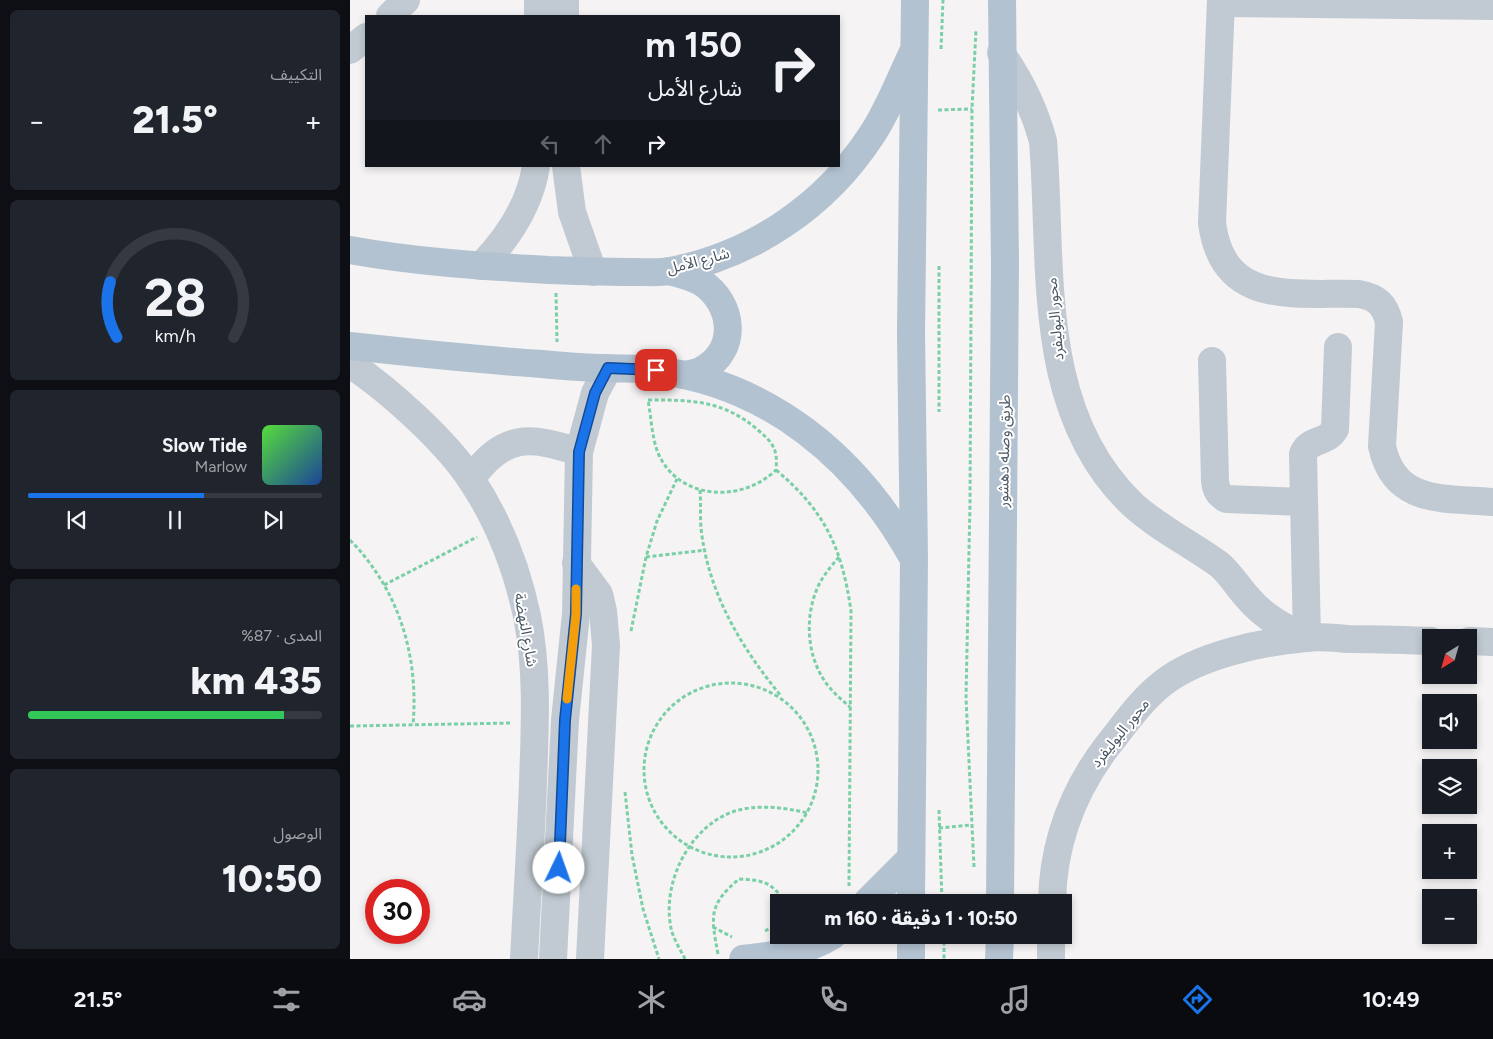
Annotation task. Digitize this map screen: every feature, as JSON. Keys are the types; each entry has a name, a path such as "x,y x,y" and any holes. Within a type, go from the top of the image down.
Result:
{"main road":[{"path":"911,894 914,558 911,333 916,46 915,0"},
{"name":"طريق وصله دهشور","path":"1000,894 1005,263 1001,53 1002,0"},
{"name":"شارع الأمل","path":"350,250 393,258 481,266 594,272 668,272 725,256 764,238 806,210 842,175 872,134 916,46"},
{"path":"668,272 686,275 702,282 715,294 725,308 730,325 726,343 716,359 702,370 684,375"},
{"path":"350,346 467,359 656,370 684,375 717,385 750,398 780,414 813,436 844,462 871,491 894,524 914,558"},
{"path":"863,894 912,858"},
{"path":"743,959 794,952 816,944"},
{"path":"911,944 911,959"},
{"path":"1000,944 1000,959"}],"street":[{"path":"391,15 406,0"},
{"path":"538,0 538,15"},
{"path":"565,0 565,15"},
{"path":"1493,6 1221,2 1212,223 1214,244 1224,263 1239,278 1257,288 1278,292 1359,294 1370,296 1380,302 1386,311 1389,322 1382,446 1385,460 1392,473 1402,484 1428,497 1493,502"},
{"path":"350,50 365,38"},
{"name":"محور البوليفرد","path":"1001,53 1020,80 1031,102 1043,141 1054,340 1065,391 1086,440 1115,484 1132,504 1220,565 1230,574 1246,596 1272,620 1306,638"},
{"path":"481,266 500,247 515,225 526,201 536,167"},
{"path":"566,167 572,212 594,272"},
{"path":"1306,638 1303,454 1310,444 1328,438 1335,429 1338,347"},
{"path":"1212,361 1215,488 1226,500 1304,502"},
{"name":"شارع النهضة","path":"350,364 400,403 436,438 471,479 497,527 514,568 527,617 534,668 536,722 524,959"},
{"path":"553,959 565,720 576,614 579,452 595,393 608,368"},
{"path":"471,479 484,460 503,447 525,440 548,442 579,452"},
{"path":"576,563 599,594 604,612 606,644 590,959"},
{"name":"محور البوليفرد","path":"1052,894 1052,875 1058,846 1073,801 1091,767 1137,707 1163,682 1198,662 1235,650 1306,638 1422,640"},
{"path":"1478,641 1493,642"},
{"path":"1051,944 1051,959"}],"path":[{"path":"974,874 966,698 970,503 972,109 976,20"},
{"path":"938,110 972,109"},
{"path":"556,270 557,365"},
{"path":"648,400 691,400 719,406 746,419 770,440 778,455 776,470 766,480 745,490 725,494 700,490 677,480 658,453 648,400"},
{"path":"776,470 797,488 815,508 829,532 846,575 851,611 850,707 858,894"},
{"path":"630,641 646,558 657,521 677,480"},
{"path":"700,490 701,528 717,593 730,623 754,663 782,698 804,721 817,751 818,782 808,813 785,839 754,855 719,857 688,848 660,822 644,790 644,754 656,721 682,696 714,683 750,684 782,698"},
{"path":"384,585 497,527"},
{"path":"350,540 373,566 396,607 410,653 415,702 413,725"},
{"path":"646,558 706,550"},
{"path":"839,557 822,579 811,605 808,634 815,662 829,687 850,707"},
{"path":"350,726 536,722"},
{"path":"624,788 632,856 643,909 659,959"},
{"path":"685,959 671,928 669,897 678,863 688,848 711,823 742,810 775,806 808,813"},
{"path":"939,828 971,825"},
{"path":"721,959 718,954 713,927 713,915 722,894 739,879 762,880 780,894"},
{"path":"944,944 944,959"}],"slow traffic":[{"path":"567,699 576,614 576,589"}],"route":[{"path":"559,868 565,720 576,614 577,470 579,452 595,393 608,368 656,370"}]}
